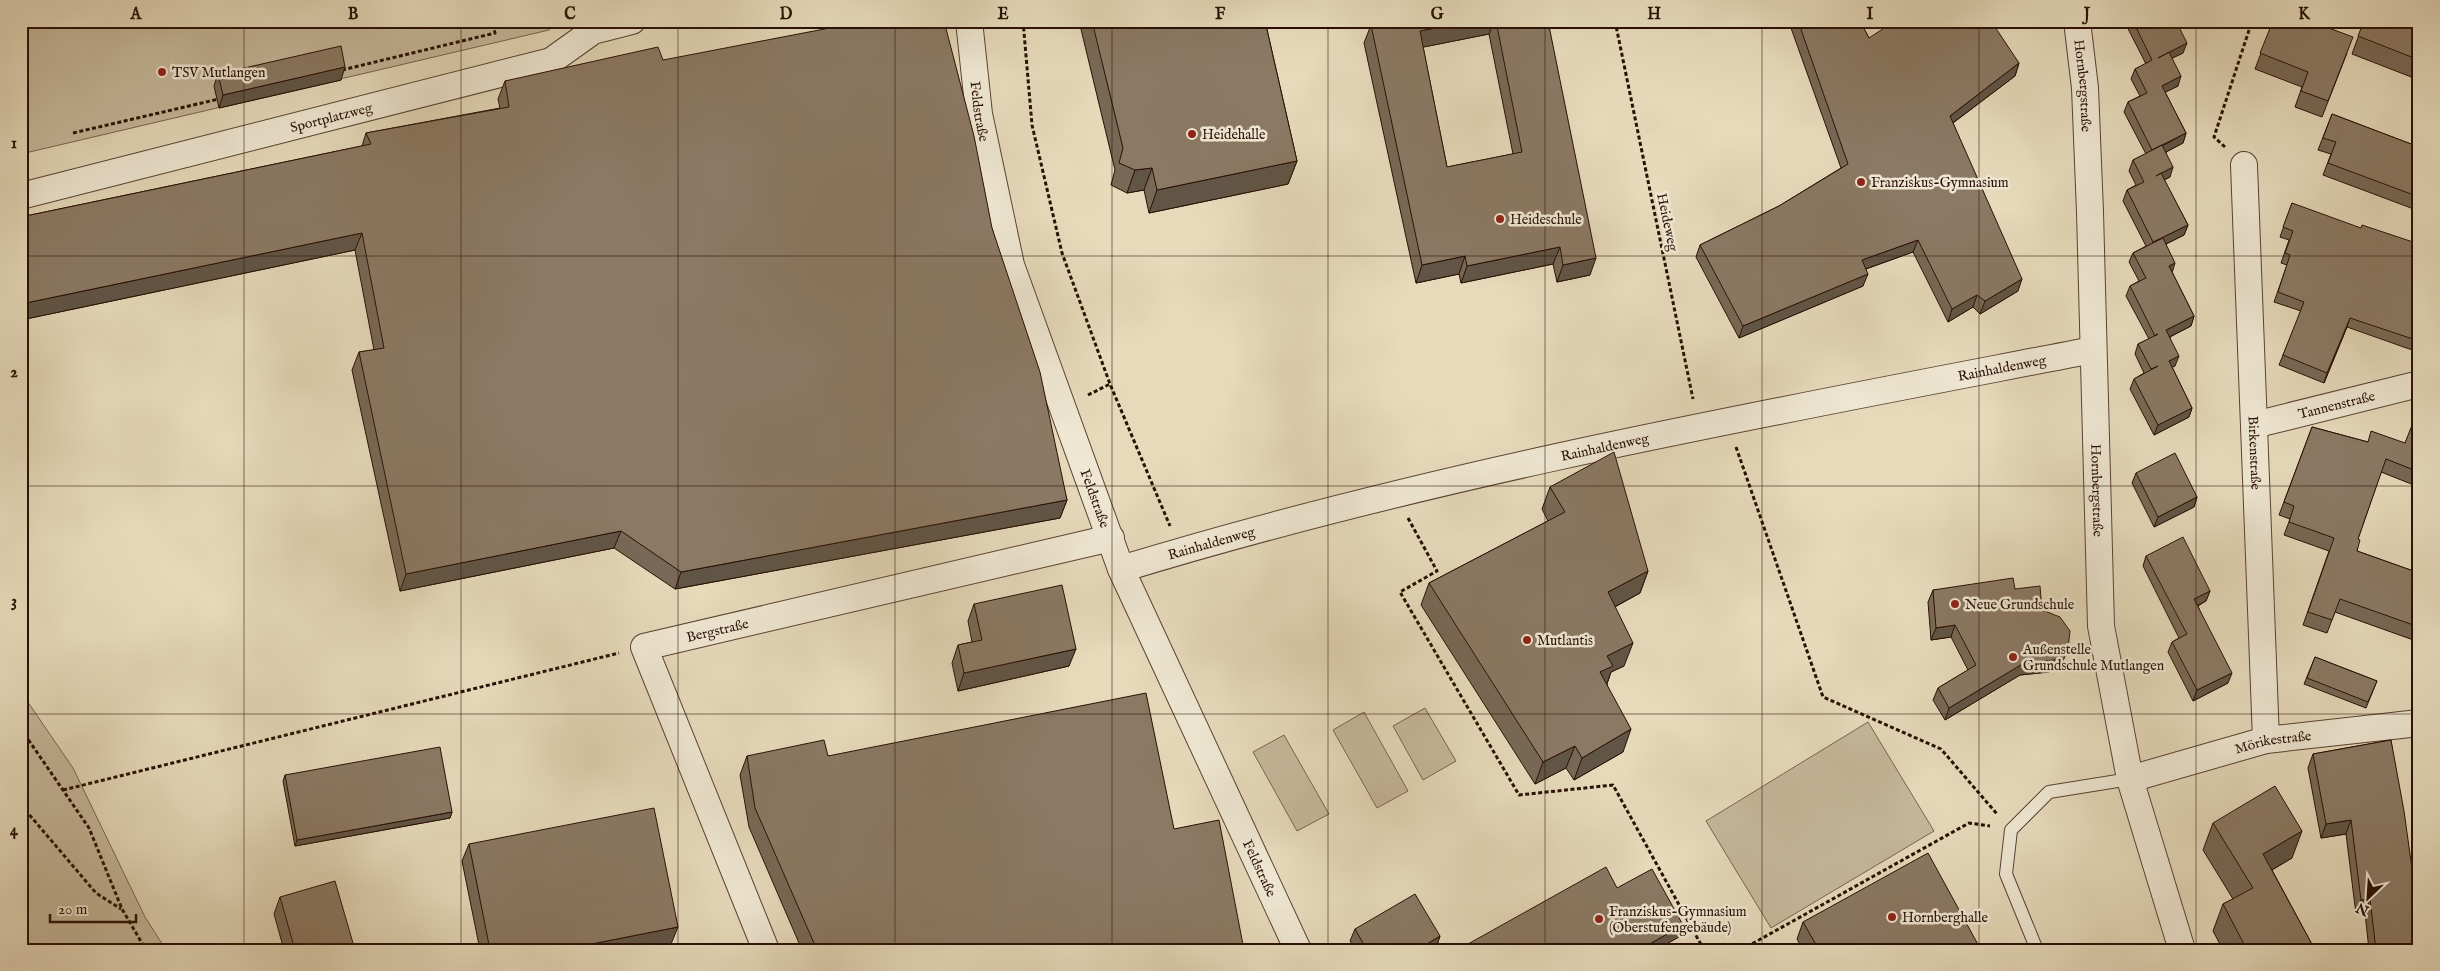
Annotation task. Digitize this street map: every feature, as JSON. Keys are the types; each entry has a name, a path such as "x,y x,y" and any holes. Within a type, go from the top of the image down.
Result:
{"street":[{"name":"Sportplatzweg","path":"21,196 551,61 593,31 632,21"},
{"name":"Feldstraße","path":"969,21 979,114 1011,265 1122,569 1298,950"},
{"name":"Hornbergstraße","path":"2077,21 2085,88 2101,626 2130,779 2182,950"},
{"name":"Birkenstraße","path":"2244,165 2266,740"},
{"name":"Rainhaldenweg","path":"1122,569 1180,551 1394,494 1727,421 2093,350"},
{"name":"Tannenstraße","path":"2254,425 2419,384"},
{"name":"Bergstraße","path":"644,647 1111,538"},
{"path":"644,647 766,950"},
{"name":"Mörikestraße","path":"2130,779 2266,740 2419,723"}],"lane":[{"path":"2049,950 2036,946 2006,874 2011,830 2048,792 2130,779"}],"path":[{"path":"339,70 495,33 492,21"},
{"path":"1023,21 1032,125 1062,253 1110,384 1180,551"},
{"name":"Heideweg","path":"1615,21 1699,427"},
{"path":"2244,165 2214,137 2252,21"},
{"path":"73,133 226,98"},
{"path":"1727,421 1823,697 1940,749 2011,830"},
{"path":"1394,494 1437,572 1400,592 1519,795 1613,785 1704,950"},
{"path":"63,790 644,647"},
{"path":"21,729 89,828 122,909 146,950"},
{"path":"21,805 96,893 122,909"},
{"path":"1741,950 1969,823 2011,830"}],"shaded area":[{"name":"TSV Mutlangen","path":"21,21 555,21 549,30 21,154"},
{"path":"21,692 73,768 145,917 166,950 21,950"},
{"path":"1425,708 1456,761 1423,780 1393,726"},
{"path":"1364,712 1408,791 1377,808 1333,730"},
{"path":"1868,722 1934,831 1771,928 1706,821"},
{"path":"1284,735 1329,814 1297,831 1253,752"}],"building":[{"path":"866,21 944,21 974,136 992,228 1040,372 1067,500 681,572 621,531 406,574 359,352 384,348 362,233 21,304 21,217 371,144 366,133 509,107 505,81 658,47 663,60"},
{"name":"Heidehalle","path":"1092,21 1265,21 1297,161 1157,190 1152,168 1135,170 1119,163 1123,148"},
{"path":"1389,21 1471,21 1420,31 1447,167 1522,152 1496,21 1548,21 1596,258 1563,265 1560,247 1467,266 1465,256 1422,265 1371,25"},
{"path":"1798,21 1860,21 1869,38 1895,21 1991,21 2019,63 1950,116 2022,279 1985,301 1977,295 1952,309 1918,240 1862,260 1868,274 1743,326 1700,245 1779,206 1848,164"},
{"path":"2133,21 2176,21 2187,43 2169,52 2181,76 2162,86 2186,133 2152,150 2128,102 2147,93 2135,69 2152,60"},
{"path":"2273,21 2310,21 2353,37 2328,101 2301,91 2308,72 2260,53"},
{"path":"2364,21 2419,21 2419,60 2358,36"},
{"path":"341,46 345,67 223,95 218,74"},
{"path":"2332,114 2419,147 2419,197 2328,163 2336,142 2323,138"},
{"path":"2162,145 2173,167 2161,173 2188,225 2153,242 2127,190 2144,182 2133,160"},
{"path":"2292,203 2361,228 2362,225 2419,244 2419,341 2350,318 2327,373 2283,355 2304,302 2278,292 2290,255 2285,253 2293,231 2283,227"},
{"path":"2163,238 2175,263 2169,266 2194,316 2166,330 2179,356 2169,361 2192,408 2158,425 2134,379 2158,366 2151,369 2138,344 2155,336 2130,286 2146,278 2133,253"},
{"path":"2416,415 2419,416 2419,472 2386,459 2358,539 2360,540 2357,551 2419,573 2419,627 2340,599 2332,620 2308,612 2334,538 2289,522 2294,506 2284,502 2312,427 2368,442 2371,431 2405,443"},
{"name":"Mutlantis","path":"1614,452 1648,571 1608,592 1633,643 1607,656 1613,666 1600,672 1631,729 1582,758 1575,746 1543,762 1429,583 1565,512 1550,487"},
{"path":"2175,453 2197,497 2158,517 2136,473"},
{"path":"2183,537 2210,591 2194,599 2232,673 2197,690 2172,642 2187,634 2146,556"},
{"name":"Außenstelle Grundschule Mutlangen","path":"2013,578 2015,589 2040,586 2042,610 2060,617 2070,631 2068,649 2054,660 2024,663 1949,708 1938,688 1976,665 1955,625 1936,628 1933,590"},
{"path":"1062,585 1076,649 964,673 958,645 982,640 974,604"},
{"path":"2315,657 2377,681 2368,702 2307,678"},
{"path":"1146,693 1174,829 1219,820 1244,950 847,950 846,947 817,950 755,808 747,756 824,740 828,756"},
{"path":"2391,740 2404,811 2419,919 2419,950 2376,950 2370,899 2361,900 2351,820 2326,824 2313,754"},
{"path":"440,747 452,812 297,840 285,775"},
{"path":"2275,786 2302,831 2263,854 2315,950 2247,950 2223,904 2253,888 2213,823"},
{"path":"654,808 678,927 561,950 490,950 469,844"},
{"name":"Hornberghalle","path":"1928,853 1981,950 1819,950 1803,922"},
{"name":"Franziskus-Gymnasium (Oberstufengebäude)","path":"1606,867 1617,888 1652,869 1683,925 1639,950 1459,950 1459,949"},
{"path":"335,881 355,950 295,950 280,897"},
{"path":"1415,894 1440,936 1417,950 1367,950 1355,929"}],"place":[{"name":"TSV Mutlangen","path":"162,72"},
{"name":"Heidehalle","path":"1192,134"},
{"name":"Franziskus-Gymnasium","path":"1861,182"},
{"name":"Heideschule","path":"1500,219"},
{"name":"Neue Grundschule","path":"1955,604"},
{"name":"Mutlantis","path":"1527,640"},
{"name":"Außenstelle Grundschule Mutlangen","path":"2013,657"},
{"name":"Hornberghalle","path":"1892,917"},
{"name":"Franziskus-Gymnasium (Oberstufengebäude)","path":"1599,919"}]}
